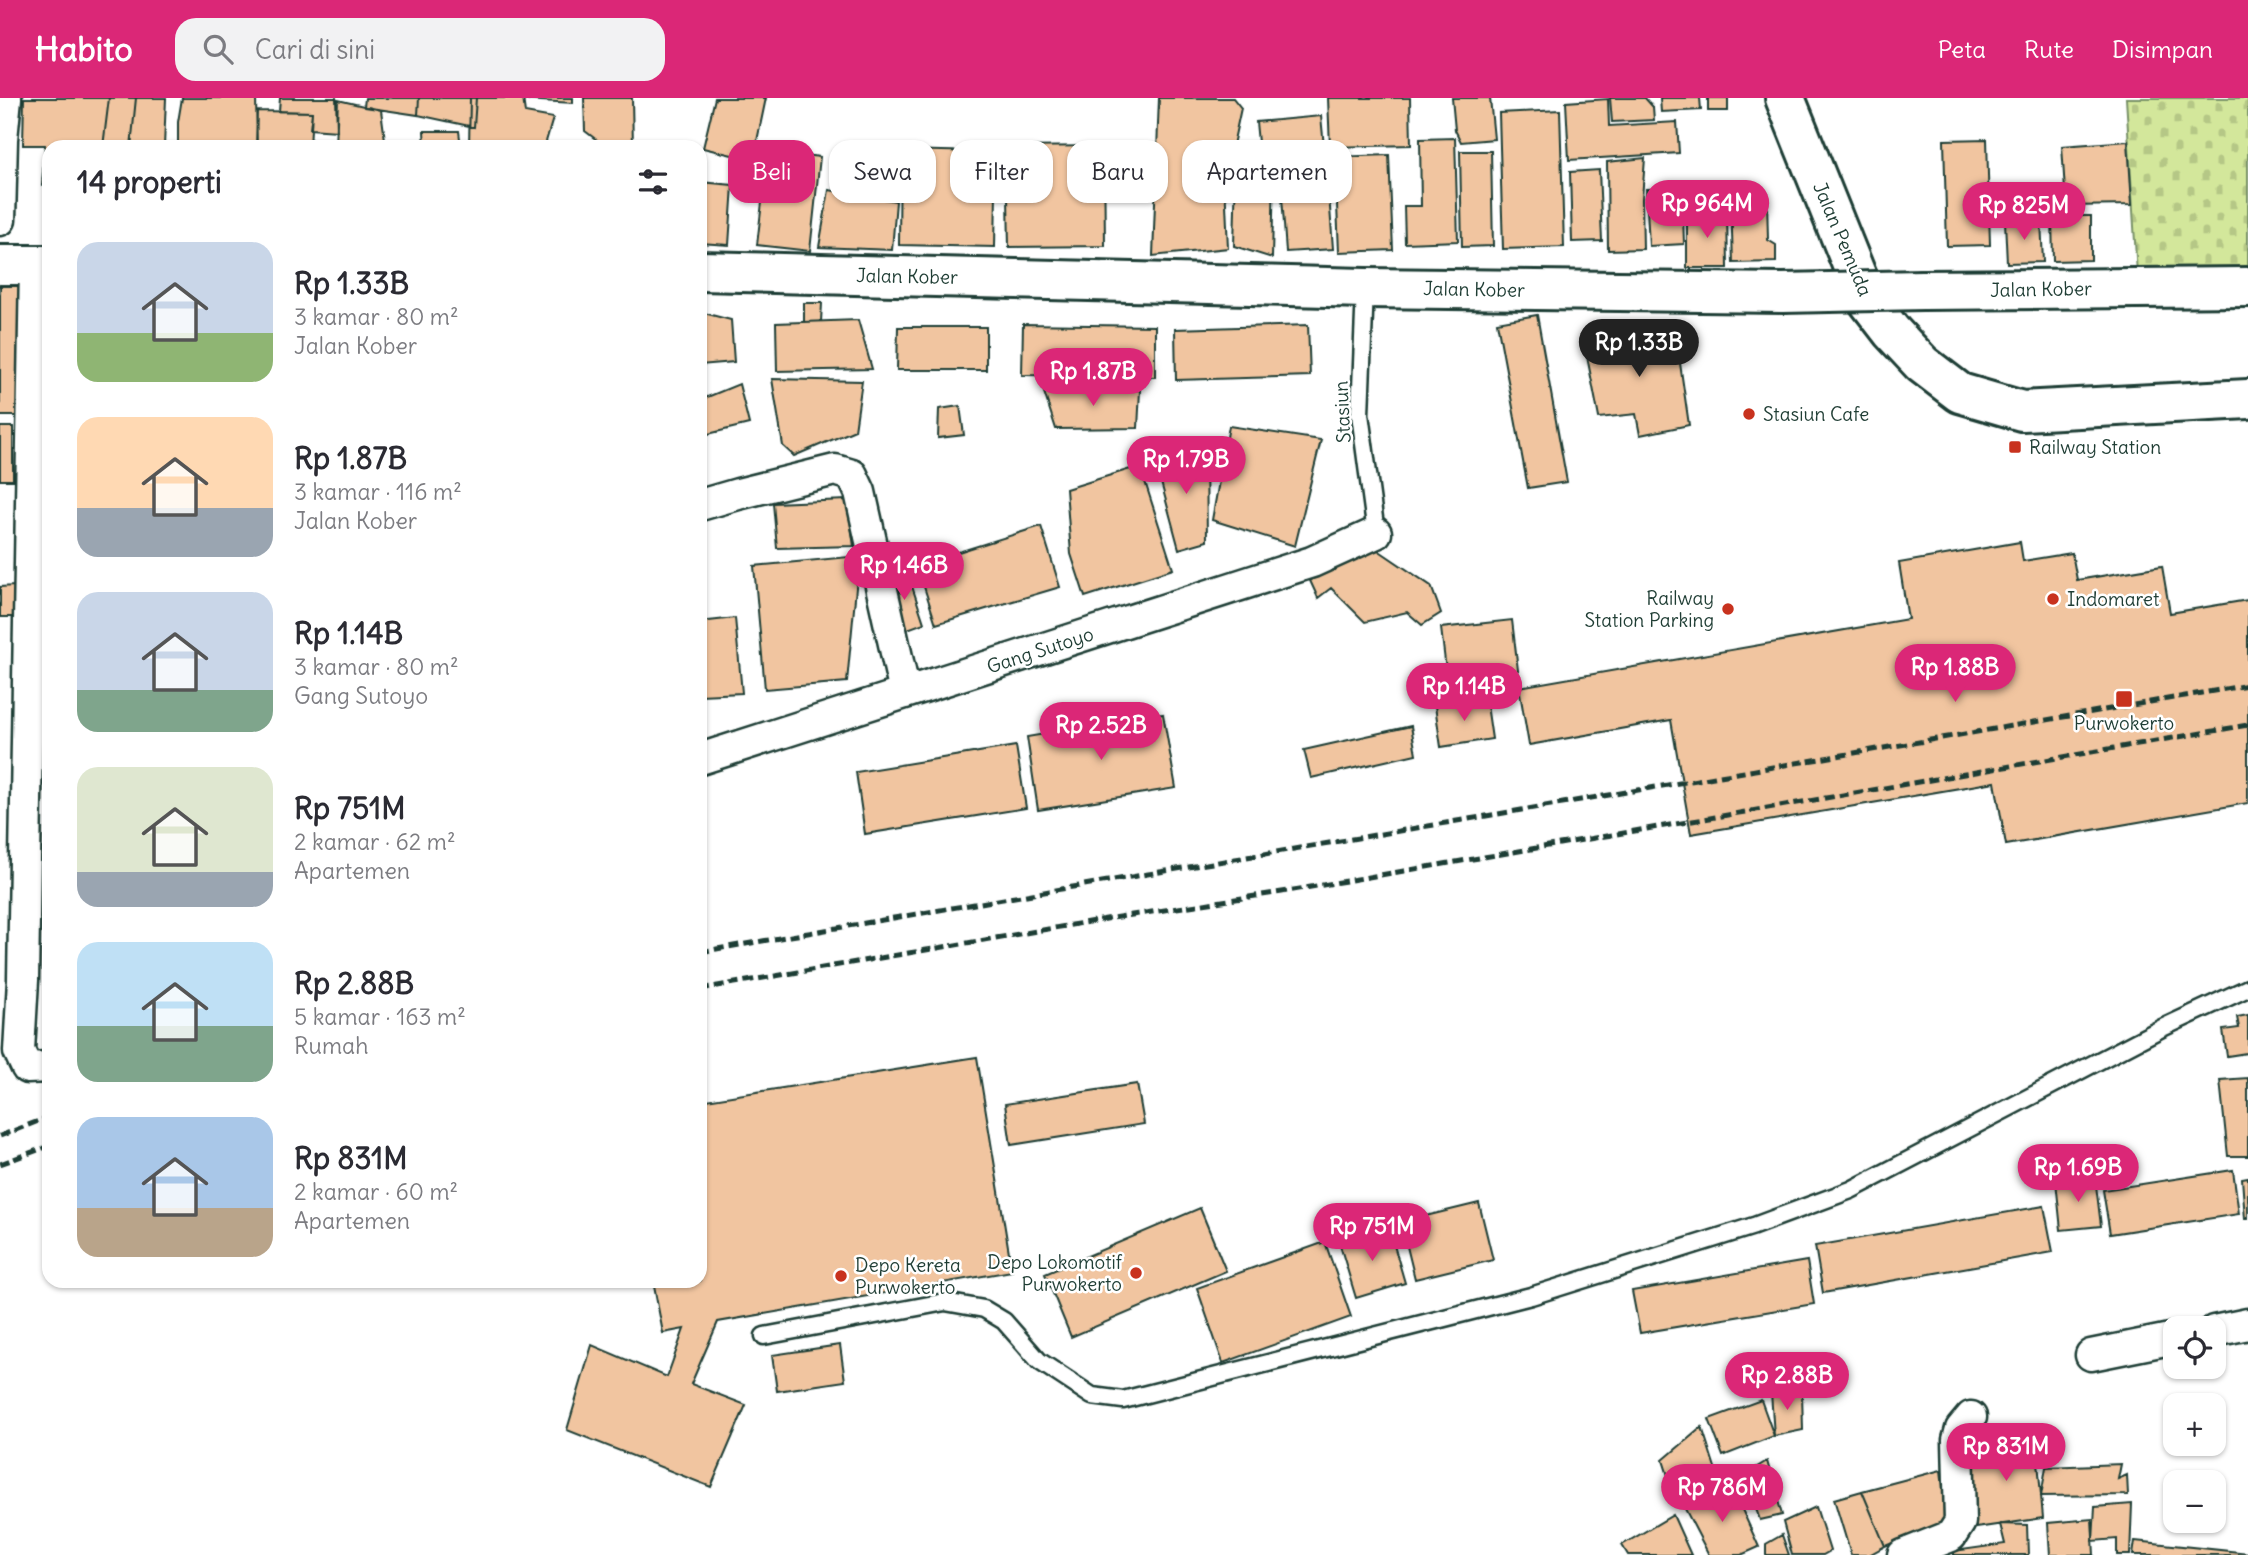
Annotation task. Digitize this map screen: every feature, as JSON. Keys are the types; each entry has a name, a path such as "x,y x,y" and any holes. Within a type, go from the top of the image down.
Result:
{"street":[{"path":"0,220 6,98"},
{"name":"Jalan Pemuda","path":"1785,98 1865,297 1892,332 1922,364 1960,393 2022,411 2248,399"},
{"path":"28,265 23,980 19,1051 27,1068 42,1067"},
{"name":"Jalan Kober","path":"707,271 1365,288 1783,293 2248,287"},
{"path":"707,503 835,470 852,475 860,492 905,693"},
{"name":"Gang Sutoyo","path":"707,757 1312,562 1376,533"},
{"path":"2226,1329 2248,1324"},
{"path":"2091,1355 2163,1340"},
{"path":"1903,1555 1951,1536 1960,1522 1958,1440 1961,1429 1971,1417"}],"lane":[{"name":"Stasiun","path":"1365,288 1360,414 1376,533"},
{"path":"764,1336 945,1302 984,1309 1004,1321 1040,1360 1092,1396 1122,1400 1531,1296 1754,1226 1851,1190 2150,1035 2248,988"}],"green space":[{"path":"2126,98 2248,98 2248,273 2137,274"}],"building":[{"path":"24,98 109,98 104,140 42,140 42,145 23,145"},
{"path":"109,98 136,98 132,140 104,140"},
{"path":"136,98 166,98 164,140 132,140"},
{"path":"182,98 256,98 257,140 178,140"},
{"path":"280,98 336,98 337,131 310,129 312,112 279,111"},
{"path":"365,98 419,98 418,115 364,107"},
{"path":"419,98 476,98 474,127 418,115"},
{"path":"470,98 523,98 525,113 553,118 546,140 469,140"},
{"path":"523,98 573,98 573,103 524,100"},
{"path":"584,98 632,98 633,140 597,140 585,131"},
{"path":"715,98 766,98 757,140 728,140 728,154 707,149"},
{"path":"1159,98 1233,98 1241,108 1234,140 1182,140 1182,203 1226,203 1228,248 1153,256 1155,203 1168,203 1168,140 1157,140"},
{"path":"1328,98 1410,98 1411,145 1352,146 1352,140 1330,140"},
{"path":"1452,98 1490,98 1494,139 1461,142 1455,130"},
{"path":"1610,98 1645,98 1653,107 1654,120 1612,122"},
{"path":"1660,98 1700,98 1701,110 1661,112"},
{"path":"1708,98 1728,98 1728,111 1708,111"},
{"path":"1608,99 1609,126 1677,122 1679,153 1569,160 1566,102"},
{"path":"338,100 381,110 385,140 336,140"},
{"path":"1560,110 1564,247 1503,249 1499,113"},
{"path":"257,111 312,112 310,140 256,140"},
{"path":"1321,116 1323,140 1258,140 1256,122"},
{"path":"424,131 459,131 460,140 425,140"},
{"path":"1455,138 1458,241 1405,243 1404,206 1421,206 1420,139"},
{"path":"1987,139 1990,245 1947,246 1944,140"},
{"path":"2128,141 2132,205 2066,206 2062,146"},
{"path":"1067,146 1067,203 1105,203 1105,246 1009,247 1008,203 1053,203 1053,147"},
{"path":"936,151 950,151 950,203 996,203 995,247 899,245 899,203 936,203"},
{"path":"1460,151 1491,151 1493,246 1462,247"},
{"path":"1389,155 1393,250 1339,252 1337,203 1352,203 1352,156"},
{"path":"815,156 820,157 810,251 757,245 762,203 815,203"},
{"path":"1645,158 1643,249 1608,250 1607,162"},
{"path":"1599,170 1602,241 1572,242 1570,172"},
{"path":"1692,180 1720,180 1720,209 1690,209"},
{"path":"707,183 728,185 728,203 732,203 729,245 707,243"},
{"path":"1682,188 1684,244 1649,246 1646,189"},
{"path":"829,190 829,203 896,203 892,250 819,247"},
{"path":"1767,199 1768,240 1776,245 1776,262 1733,263 1731,200"},
{"path":"1235,203 1273,203 1272,258 1234,246"},
{"path":"1282,203 1330,203 1333,249 1286,252"},
{"path":"1727,212 1728,268 1687,268 1687,213"},
{"path":"2052,216 2091,216 2091,260 2053,261"},
{"path":"2041,220 2043,262 2007,263 2005,221"},
{"path":"0,283 21,283 23,416 0,416"},
{"path":"804,303 822,303 821,322 804,322"},
{"path":"707,314 731,320 734,362 707,364"},
{"path":"1537,315 1567,482 1528,488 1497,322"},
{"path":"858,320 872,369 777,371 776,323"},
{"path":"1023,324 1155,326 1155,377 1022,375"},
{"path":"1308,325 1310,376 1176,380 1175,329"},
{"path":"898,327 986,327 986,370 897,370"},
{"path":"1675,329 1689,425 1640,435 1636,414 1599,418 1584,341"},
{"path":"772,379 862,381 855,430 794,456 783,446"},
{"path":"739,384 749,424 707,434 707,397"},
{"path":"1042,386 1140,390 1138,428 1056,429"},
{"path":"960,406 964,435 938,438 939,409"},
{"path":"1229,426 1321,440 1295,546 1212,520"},
{"path":"0,427 13,427 13,480 0,480"},
{"path":"1206,451 1207,541 1179,549 1155,460"},
{"path":"1140,466 1173,569 1085,597 1071,554 1066,489"},
{"path":"847,500 854,546 777,548 773,503"},
{"path":"1041,526 1060,587 936,624 917,565"},
{"path":"2020,542 2023,561 2072,553 2077,580 2162,566 2170,613 2248,600 2248,803 2006,845 1995,782 1691,834 1671,720 1529,745 1519,687 1908,619 1899,563"},
{"path":"1378,550 1431,586 1441,613 1422,625 1407,612 1365,622 1331,588 1318,598 1306,572 1330,562"},
{"path":"859,556 847,682 765,689 754,566"},
{"path":"907,571 924,623 897,633 887,574"},
{"path":"14,586 14,617 0,617 0,587"},
{"path":"735,618 742,693 707,695 707,621"},
{"path":"1512,620 1520,687 1449,695 1441,628"},
{"path":"1486,698 1492,739 1441,747 1435,706"},
{"path":"1163,714 1176,788 1038,810 1027,737"},
{"path":"1411,726 1416,754 1311,778 1304,750"},
{"path":"1016,746 1026,808 865,834 856,772"},
{"path":"38,867 42,867 42,888 35,887"},
{"path":"2248,1015 2248,1058 2247,1053 2227,1056 2223,1030 2239,1028 2237,1017"},
{"name":"Depo Kereta Purwokerto","path":"977,1057 1012,1271 718,1322 691,1384 746,1405 711,1487 567,1430 592,1345 667,1377 684,1329 663,1333 654,1288 707,1288 707,1100"},
{"path":"2248,1078 2248,1156 2228,1156 2220,1080"},
{"path":"1137,1084 1144,1124 1011,1145 1005,1104"},
{"path":"2233,1170 2239,1214 2110,1234 2103,1190"},
{"path":"2095,1177 2101,1226 2061,1230 2056,1181"},
{"path":"2248,1177 2248,1219 2245,1219 2242,1178"},
{"path":"1479,1203 1493,1260 1415,1279 1401,1222"},
{"path":"2044,1206 2053,1252 1823,1293 1815,1246"},
{"name":"Depo Lokomotif Purwokerto","path":"1200,1208 1226,1271 1071,1337 1045,1274"},
{"path":"1389,1228 1405,1283 1356,1298 1339,1242"},
{"path":"1325,1242 1351,1317 1223,1363 1197,1288"},
{"path":"1807,1261 1814,1304 1640,1333 1632,1291"},
{"path":"840,1345 845,1381 777,1391 772,1355"},
{"path":"1771,1392 1802,1392 1803,1430 1774,1436"},
{"path":"1761,1400 1774,1436 1723,1456 1709,1419"},
{"path":"1702,1427 1718,1477 1673,1491 1663,1460"},
{"path":"2036,1439 2043,1518 1976,1528 1969,1445"},
{"path":"1767,1461 1782,1515 1760,1520 1744,1475"},
{"path":"2121,1464 2118,1479 2127,1475 2128,1495 2041,1496 2046,1467"},
{"path":"1941,1470 1947,1522 1885,1546 1862,1491"},
{"path":"1730,1483 1759,1547 1741,1555 1709,1555 1684,1507"},
{"path":"1862,1491 1885,1546 1869,1555 1851,1555 1834,1499"},
{"path":"2132,1504 2130,1555 2117,1555 2117,1539 2093,1541 2095,1507"},
{"path":"1816,1507 1830,1551 1823,1555 1792,1555 1783,1522"},
{"path":"1673,1515 1691,1555 1628,1555 1622,1545"},
{"path":"2092,1519 2094,1555 2050,1555 2048,1523"},
{"path":"2000,1524 2027,1525 2028,1555 1954,1555 1954,1551 2005,1544"},
{"path":"1782,1535 1789,1555 1766,1555 1766,1544"},
{"path":"2135,1541 2248,1553 2248,1555 2133,1555"}],"railway":[{"path":"707,951 2248,685"},
{"path":"707,988 1112,918 1282,892 2248,725"},
{"path":"0,1136 42,1120"},
{"path":"0,1164 42,1149"}],"place":[{"name":"Stasiun Cafe","path":"1749,414"},
{"name":"Railway Station","path":"2015,447"},
{"name":"Indomaret","path":"2053,599"},
{"name":"Railway Station Parking","path":"1728,609"},
{"name":"Purwokerto","path":"2124,699"},
{"name":"Depo Lokomotif Purwokerto","path":"1136,1273"},
{"name":"Depo Kereta Purwokerto","path":"841,1276"}]}
